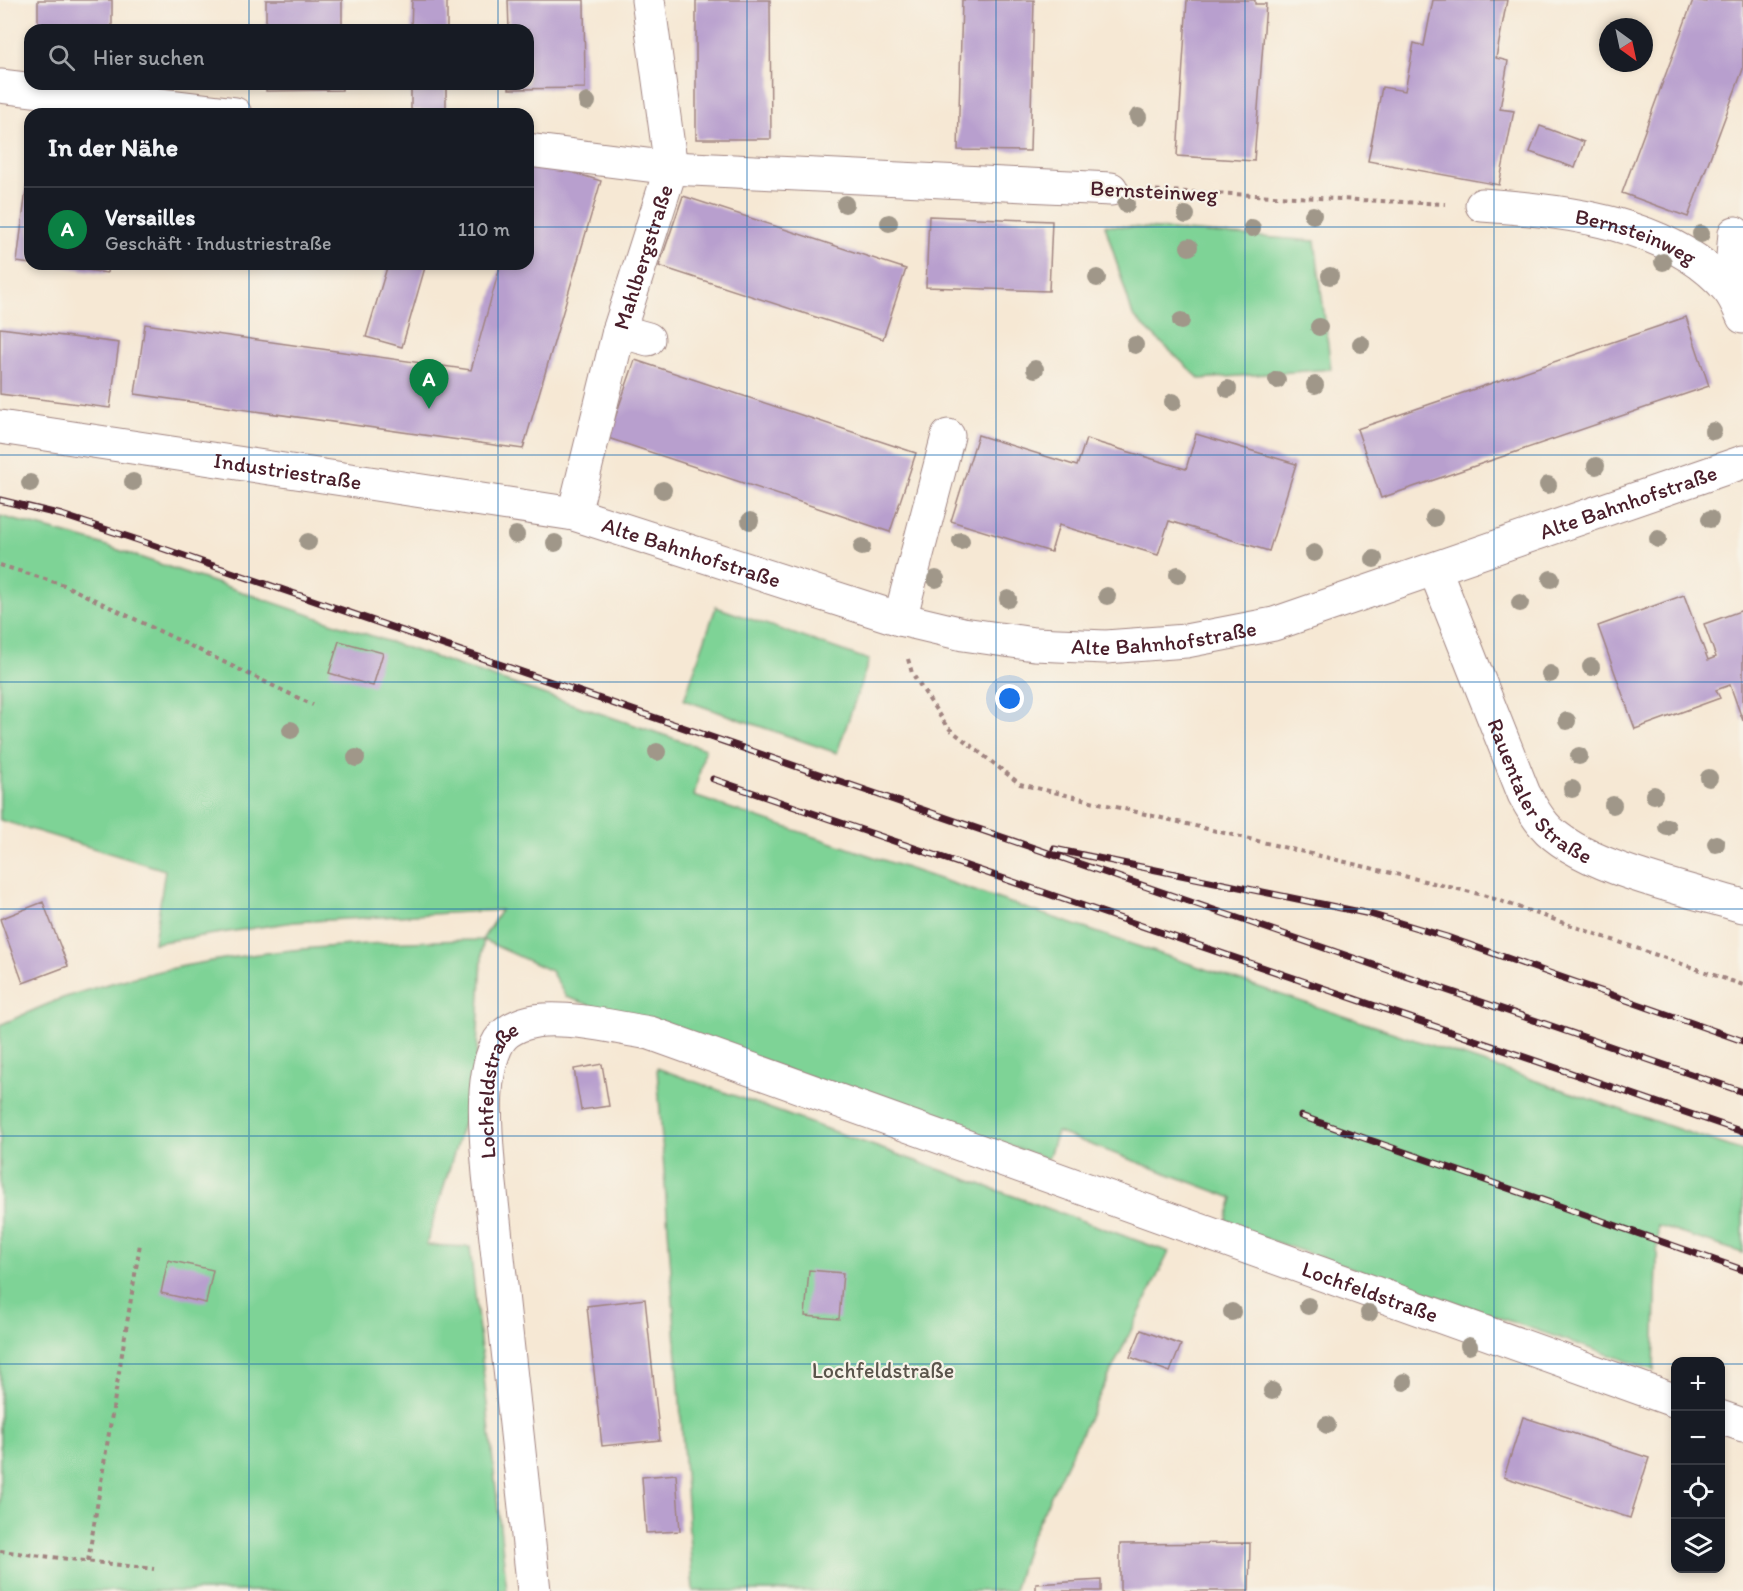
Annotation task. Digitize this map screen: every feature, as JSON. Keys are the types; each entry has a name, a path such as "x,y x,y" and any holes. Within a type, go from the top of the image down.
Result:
{"street":[{"name":"Mahlbergstraße","path":"574,514 634,335 671,168 648,0"},
{"path":"0,86 24,89"},
{"path":"34,90 185,108"},
{"name":"Bernsteinweg","path":"534,151 671,168 1111,189"},
{"name":"Bernsteinweg","path":"1482,206 1544,209 1610,223 1658,240 1707,267 1736,304"},
{"path":"1735,233 1736,304"},
{"name":"Industriestraße","path":"0,427 574,514"},
{"path":"900,619 948,436"},
{"name":"Alte Bahnhofstraße","path":"574,514 900,619 963,634 1034,644 1106,647 1186,641 1274,624 1743,462"},
{"name":"Rauentaler Straße","path":"1435,570 1524,794 1545,827 1580,853 1645,877 1743,906"},
{"name":"Lochfeldstraße","path":"534,1591 485,1119 492,1058 500,1039 517,1026 544,1020 650,1033 1671,1399"},
{"path":"1725,1419 1743,1425"}],"path":[{"name":"Bernsteinweg","path":"1111,189 1482,206"},
{"path":"0,565 64,585 313,705"},
{"path":"900,619 912,673 947,727 1020,784 1483,895 1743,985"},
{"path":"88,1561 140,1244"},
{"path":"0,1551 154,1569"}],"green space":[{"path":"1105,225 1315,241 1331,369 1200,379 1133,316"},
{"path":"0,516 92,541 705,749 694,796 1743,1151 1743,1253 1658,1226 1654,1370 1225,1225 1233,1198 1057,1132 1048,1159 566,997 551,971 483,940 475,1084 426,1245 470,1247 507,1591 0,1591 0,1025 63,998 114,982 218,960 323,947 482,940 501,910 294,922 154,943 165,870 0,820"},
{"path":"716,607 869,660 837,753 684,700"},
{"name":"Lochfeldstraße","path":"657,1068 1169,1252 1028,1543 1014,1591 693,1591"}],"building":[{"path":"38,0 112,0 112,24 38,24"},
{"path":"266,0 342,0 342,24 266,24"},
{"path":"412,0 447,0 447,24 411,24"},
{"path":"508,0 584,0 585,88 534,89 534,24 509,24"},
{"path":"696,0 770,0 771,139 696,139"},
{"path":"962,0 1034,0 1030,151 958,150"},
{"path":"1187,0 1255,0 1255,4 1266,4 1254,161 1177,156"},
{"path":"1433,0 1507,0 1496,58 1508,61 1500,109 1514,111 1499,185 1368,161 1382,87 1405,91 1414,43 1424,46"},
{"path":"1693,0 1706,2 1707,0 1743,0 1743,69 1688,217 1622,193"},
{"path":"266,90 342,90 266,91"},
{"path":"411,90 446,90 446,108 411,108"},
{"path":"1540,126 1584,142 1575,168 1530,152"},
{"path":"534,161 601,181 523,449 135,394 145,324 471,370 499,270 534,270"},
{"path":"683,196 906,269 883,339 659,266"},
{"path":"24,206 24,263 17,262"},
{"path":"929,216 1052,221 1049,291 926,287"},
{"path":"86,270 107,270 107,273"},
{"path":"386,270 424,270 402,347 366,337"},
{"path":"1686,317 1709,386 1381,498 1357,429"},
{"path":"0,328 119,343 110,408 0,394"},
{"path":"635,360 916,453 890,532 608,438"},
{"path":"1196,434 1296,464 1269,551 1169,521 1158,555 1059,525 1051,552 951,521 978,435 1077,466 1086,439 1186,469"},
{"path":"1684,595 1708,660 1716,657 1704,624 1743,610 1743,721 1730,685 1716,690 1720,698 1635,729 1598,626"},
{"path":"339,641 383,653 373,686 329,673"},
{"path":"43,902 68,966 23,983 0,919"},
{"path":"602,1064 609,1106 581,1110 574,1069"},
{"path":"168,1260 213,1270 206,1303 161,1293"},
{"path":"809,1270 843,1273 839,1319 805,1316"},
{"path":"645,1299 660,1440 602,1446 587,1306"},
{"path":"1141,1330 1181,1345 1170,1372 1130,1357"},
{"path":"1523,1417 1649,1458 1630,1518 1504,1477"},
{"path":"676,1474 680,1531 646,1533 642,1477"},
{"path":"1250,1543 1249,1591 1120,1591 1120,1544"},
{"path":"1101,1580 1101,1591 1036,1591 1036,1584"}],"railway":[{"path":"0,500 62,515 141,541 1743,1092"},
{"path":"713,779 1743,1132"},
{"path":"1054,849 1370,914 1447,937 1743,1041"},
{"path":"1301,1116 1743,1270"}],"place":[{"name":"Versailles","path":"429,409"}]}
